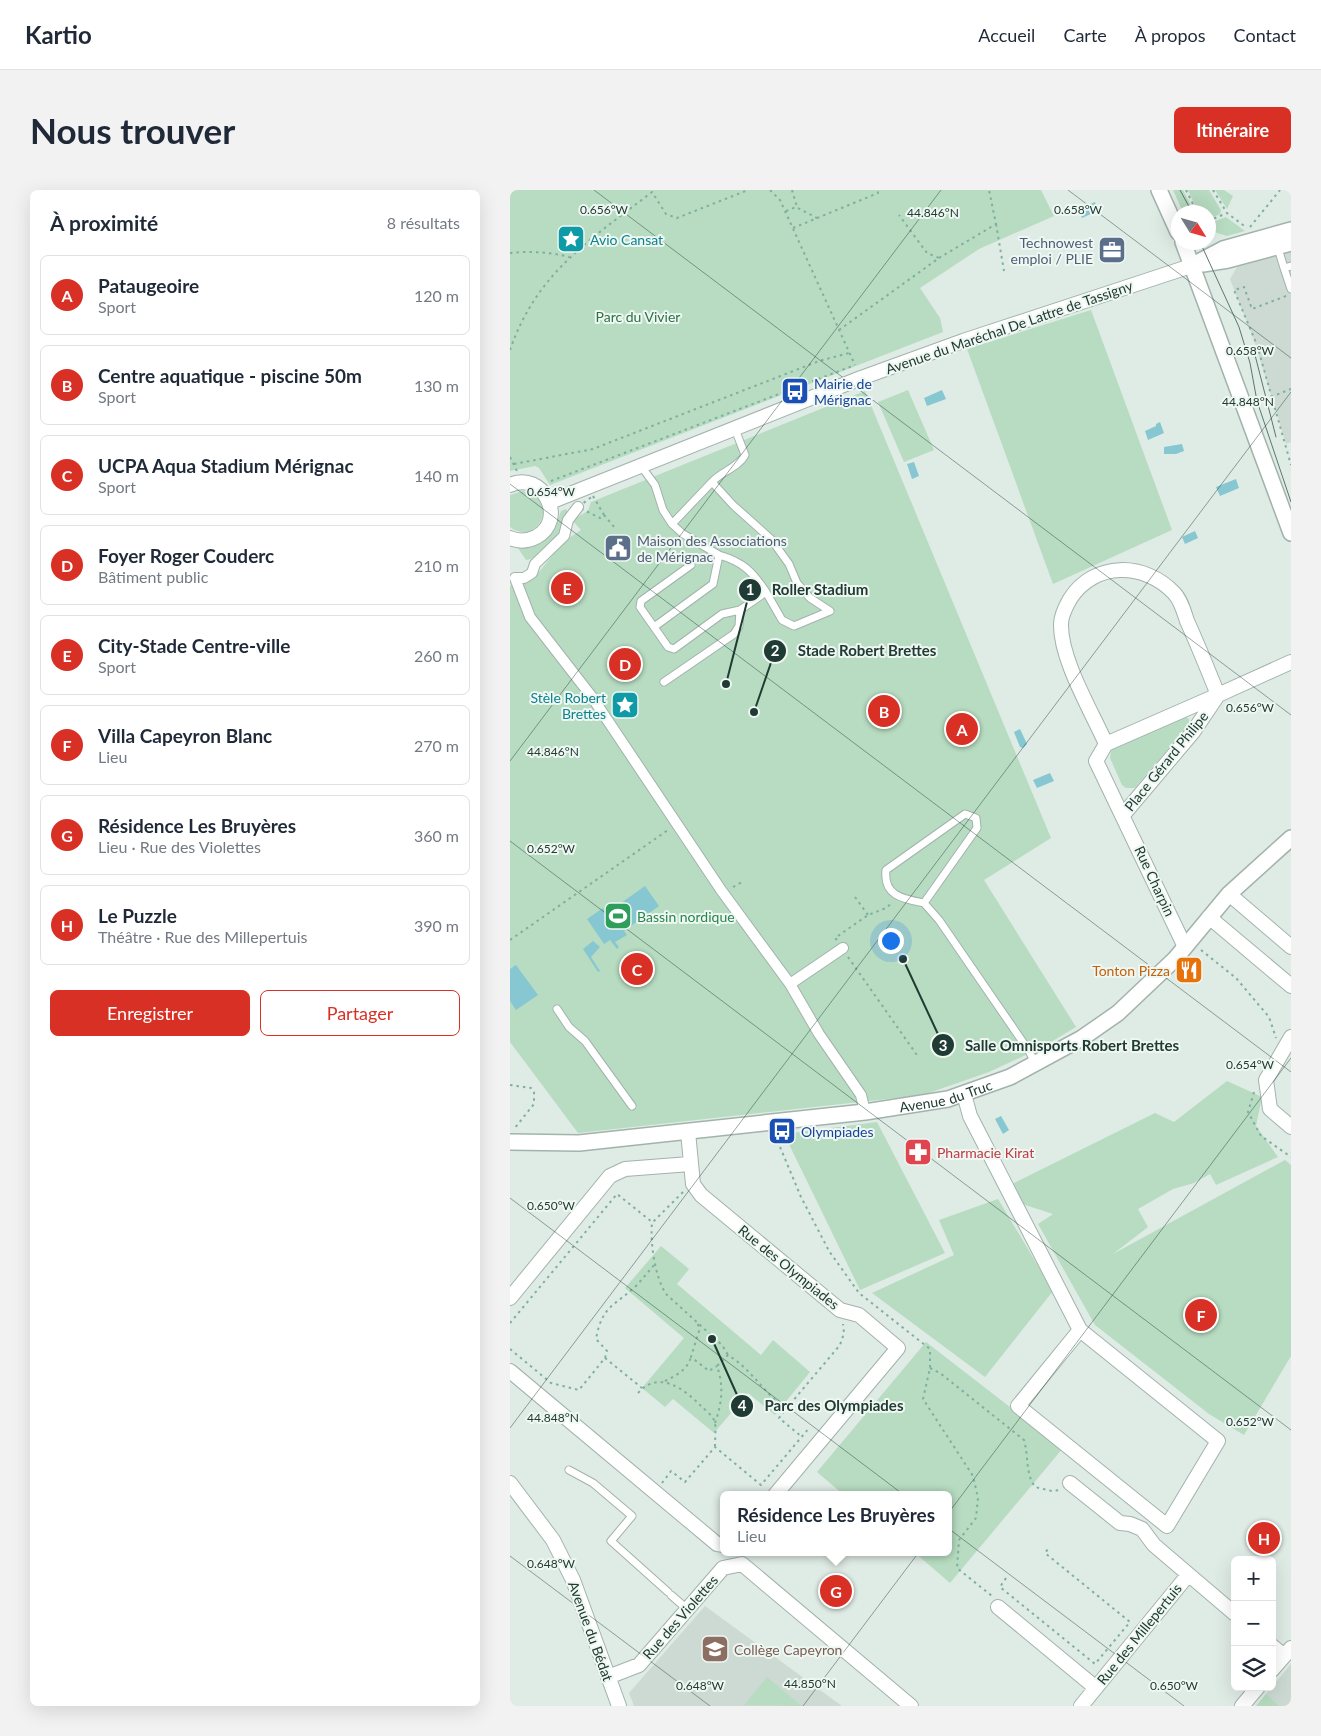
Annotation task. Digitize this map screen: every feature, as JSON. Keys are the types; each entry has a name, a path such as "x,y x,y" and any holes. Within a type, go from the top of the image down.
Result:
{"street":[{"path":"1159,190 1171,217"},
{"path":"1191,266 1228,260 1281,242 1291,230"},
{"path":"1186,250 1291,533"},
{"name":"Avenue du Maréchal De Lattre de Tassigny","path":"550,502 861,378 963,341 1191,266"},
{"path":"510,485 522,482 531,483 539,487 550,502 550,520 540,535 522,541 510,538"},
{"path":"578,507 568,520 564,536 535,564 532,572 524,578 515,578 530,617 592,697 724,894 790,984 819,1034 861,1095 865,1112"},
{"path":"1106,744 1064,650 1061,623 1066,606 1076,590 1092,576 1111,570 1143,573 1161,582 1176,595 1218,694 1291,662"},
{"name":"Place Gérard Philipe","path":"1218,694 1193,732 1123,815 1096,761 1106,744 1218,694"},
{"name":"Rue Charpin","path":"1123,815 1191,947"},
{"name":"Avenue du Truc","path":"511,1142 579,1143 688,1132 921,1105 964,1094 1036,1065 1082,1038 1118,1013 1191,947 1209,917 1230,894 1291,838"},
{"path":"1230,894 1291,947"},
{"path":"1209,917 1291,986"},
{"path":"790,984 843,948"},
{"path":"1291,1037 1266,1080 1270,1109 1291,1127"},
{"path":"964,1094 970,1116 1080,1330 1218,1441 1167,1526 1018,1406 1080,1330"},
{"path":"688,1132 693,1184"},
{"path":"510,1298 610,1176 625,1169 690,1164"},
{"name":"Rue des Olympiades","path":"693,1184 701,1195 840,1310 859,1315 898,1348 778,1491"},
{"path":"510,1371 654,1492 717,1544 720,1544"},
{"name":"Rue des Millepertuis","path":"1070,1482 1120,1523 1130,1524 1142,1529 1154,1545 1231,1611"},
{"name":"Avenue du Bédat","path":"510,1483 553,1540 573,1580 619,1706"},
{"name":"Rue des Violettes","path":"608,1677 639,1665 723,1568 742,1564 911,1706"},
{"name":"Rue des Millepertuis","path":"998,1607 1096,1688 1188,1575"},
{"path":"1276,1648 1288,1652 1276,1666"},
{"path":"1081,1706 1096,1688"},
{"path":"1242,1706 1255,1691"}],"lane":[{"path":"1281,242 1288,267 1291,289"},
{"path":"672,524 719,474 741,462 745,455 735,429"},
{"path":"641,466 655,485 663,510 672,524 683,534 719,555 738,561 756,576 782,620 794,626 830,611 810,598 797,583 789,564 771,539 733,505 712,482"},
{"path":"654,627 713,584 719,555"},
{"path":"692,565 641,602 640,607 668,647 674,649 722,614 740,610 766,592"},
{"path":"664,682 734,634 740,626 740,610"},
{"path":"924,903 977,828 976,818 965,814 886,870 888,888 898,899 924,903 939,920 1029,1051 1036,1065"},
{"path":"557,1009 569,1027 585,1041 632,1106"},
{"path":"569,1470 593,1483 632,1516 611,1541 687,1609"}],"path":[{"path":"510,350 517,331 540,290 569,257 652,191 666,214 677,218 748,190"},
{"path":"770,190 780,200 786,212 861,378"},
{"path":"792,190 797,207 817,218"},
{"path":"793,228 878,193 877,190"},
{"path":"989,190 1004,271"},
{"path":"1186,190 1194,205"},
{"path":"1213,190 1227,213 1249,230 1280,190"},
{"path":"786,212 797,207"},
{"path":"1216,218 1227,213"},
{"path":"899,214 927,253 939,258"},
{"path":"839,330 939,258 996,224"},
{"path":"510,253 557,254 569,257"},
{"path":"1286,296 1252,309 1244,287 1234,290 1257,345 1291,465"},
{"path":"514,464 593,449 819,361 849,353"},
{"path":"550,482 854,365"},
{"path":"1271,397 1291,389"},
{"path":"604,515 600,518 578,507 593,496 604,515 615,528"},
{"path":"510,940 676,824"},
{"path":"855,897 868,915"},
{"path":"898,899 886,908 868,915 835,938 919,1058"},
{"path":"1191,947 1236,978 1269,1017 1278,1044"},
{"path":"510,1085 530,1088 534,1092 534,1104 513,1130 511,1142"},
{"path":"1256,1088 1248,1112 1261,1136 1291,1157"},
{"path":"652,1223 693,1184"},
{"path":"510,1323 617,1194 652,1223 655,1264 661,1286 666,1294 722,1345 728,1355 740,1363 766,1392 786,1409"},
{"path":"510,1349 551,1383 579,1390 605,1358 607,1351 596,1339 599,1324 606,1310 637,1285 655,1264"},
{"path":"802,1437 779,1418 840,1344 844,1334 842,1319"},
{"path":"638,1393 642,1388 680,1373 688,1366 699,1332 698,1324"},
{"path":"691,1357 709,1371 728,1355"},
{"path":"605,1358 642,1388"},
{"path":"654,1492 671,1471 686,1482 715,1447 715,1423 722,1398 722,1383 717,1366"},
{"path":"930,1368 940,1373 1024,1440 1028,1456 1028,1475 1035,1487 1059,1491 1070,1482"},
{"path":"662,1381 672,1383 691,1396 709,1413 715,1423"},
{"path":"715,1447 761,1485 810,1427"},
{"path":"1006,1578 1000,1587 1095,1664 1130,1622 1045,1553 1048,1549"},
{"path":"1090,1596 1094,1592"}],"shaded area":[{"path":"1291,250 1291,442 1286,444 1255,343 1230,279 1237,267"},
{"name":"Collège Capeyron","path":"705,1606 842,1706 634,1706 629,1693"},
{"path":"1291,1664 1291,1706 1280,1706 1266,1694 1268,1691 1276,1691 1276,1682"}],"green space":[{"name":"Parc du Vivier","path":"510,190 1041,190 1054,216 979,249 920,288 940,318 943,332 550,485 539,468 535,466 510,471"},
{"path":"1173,190 1183,190 1190,205 1180,205"},
{"path":"1188,190 1209,190 1221,210 1220,214 1216,216 1216,205 1195,205"},
{"path":"1215,190 1224,190 1233,196 1227,209"},
{"path":"1226,217 1245,231 1227,236 1216,233 1216,221"},
{"path":"1091,310 1172,530 1053,584 967,349"},
{"path":"908,390 934,450 904,462 878,402"},
{"path":"865,391 1051,838 984,880 1076,1027 1041,1048 989,1072 923,1095 578,1133 510,1042 510,586 535,577 563,542 581,530 572,520 588,511 591,502"},
{"path":"522,491 534,495 541,502 543,511 542,519 537,526 529,531 520,532 510,527 510,495"},
{"path":"566,509 569,514 562,534 531,559 526,560 518,548 527,548 541,543 551,533 561,511"},
{"path":"1183,715 1189,719 1189,724 1135,788 1126,788 1122,785 1110,758 1112,747"},
{"path":"1227,1081 1262,1097 1256,1126 1278,1157 1216,1185 1210,1174 1194,1183 1173,1189 1138,1209 1148,1227 1113,1254 1285,1160 1291,1165 1291,1356 1244,1435 1209,1414 1095,1325 1038,1224 1053,1214 1016,1202 1010,1185 1155,1113 1174,1122"},
{"path":"877,1122 945,1253 860,1290 784,1134"},
{"path":"998,1199 1053,1291 985,1377 872,1293 954,1255 939,1220"},
{"path":"661,1246 689,1269 677,1284 761,1355 773,1340 810,1372 775,1415 748,1393 714,1433 673,1399 665,1407 642,1388 684,1338 625,1288"},
{"path":"926,1342 1063,1448 950,1583 919,1556 952,1556 952,1491 839,1491 817,1472"},
{"path":"767,1677 802,1706 744,1705"},
{"path":"1266,1694 1280,1706 1256,1706"}],"water":[{"path":"1095,202 1099,214 1093,213 1082,218 1079,209"},
{"path":"942,390 946,399 927,406 924,398"},
{"path":"1160,422 1164,433 1148,440 1145,431"},
{"path":"1182,444 1184,451 1176,454 1164,454 1164,447"},
{"path":"914,462 919,476 912,479 907,464"},
{"path":"1236,479 1239,488 1220,496 1216,487"},
{"path":"1195,531 1198,538 1185,544 1182,537"},
{"path":"964,713 977,733 966,741 953,735 946,725"},
{"path":"1020,729 1027,744 1023,748 1020,747 1014,732"},
{"path":"1050,773 1054,781 1037,788 1033,780"},
{"name":"Bassin nordique","path":"645,886 659,906 624,931 627,935 615,942 619,947 617,949 610,940 604,944 587,919 603,908 607,913"},
{"path":"593,941 600,947 591,957 600,971 598,972 583,949"},
{"path":"516,965 538,995 516,1010 510,1001 510,969"},
{"path":"1001,1116 1009,1130 1003,1134 995,1119"}],"tram line":[{"path":"1180,190 1188,205"},
{"path":"1204,250 1239,327 1250,363 1257,401 1291,502"},
{"path":"1255,355 1276,437"}],"place":[{"name":"Avio Cansat","path":"571,239"},
{"name":"Technowest emploi / PLIE","path":"1112,250"},
{"name":"Mairie de Mérignac","path":"795,391"},
{"name":"Maison des Associations de Mérignac","path":"618,548"},
{"name":"City-Stade Centre-ville","path":"567,588"},
{"name":"Foyer Roger Couderc","path":"625,664"},
{"name":"Roller Stadium","path":"726,684"},
{"name":"Stèle Robert Brettes","path":"625,705"},
{"name":"Centre aquatique - piscine 50m","path":"884,711"},
{"name":"Stade Robert Brettes","path":"754,712"},
{"name":"Pataugeoire","path":"962,729"},
{"name":"Bassin nordique","path":"618,916"},
{"name":"Salle Omnisports Robert Brettes","path":"903,959"},
{"name":"UCPA Aqua Stadium Mérignac","path":"637,969"},
{"name":"Tonton Pizza","path":"1189,970"},
{"name":"Olympiades","path":"782,1131"},
{"name":"Pharmacie Kirat","path":"918,1152"},
{"name":"Villa Capeyron Blanc","path":"1201,1315"},
{"name":"Parc des Olympiades","path":"712,1339"},
{"name":"Le Puzzle","path":"1264,1538"},
{"name":"Résidence Les Bruyères","path":"836,1591"},
{"name":"Collège Capeyron","path":"715,1649"}]}
